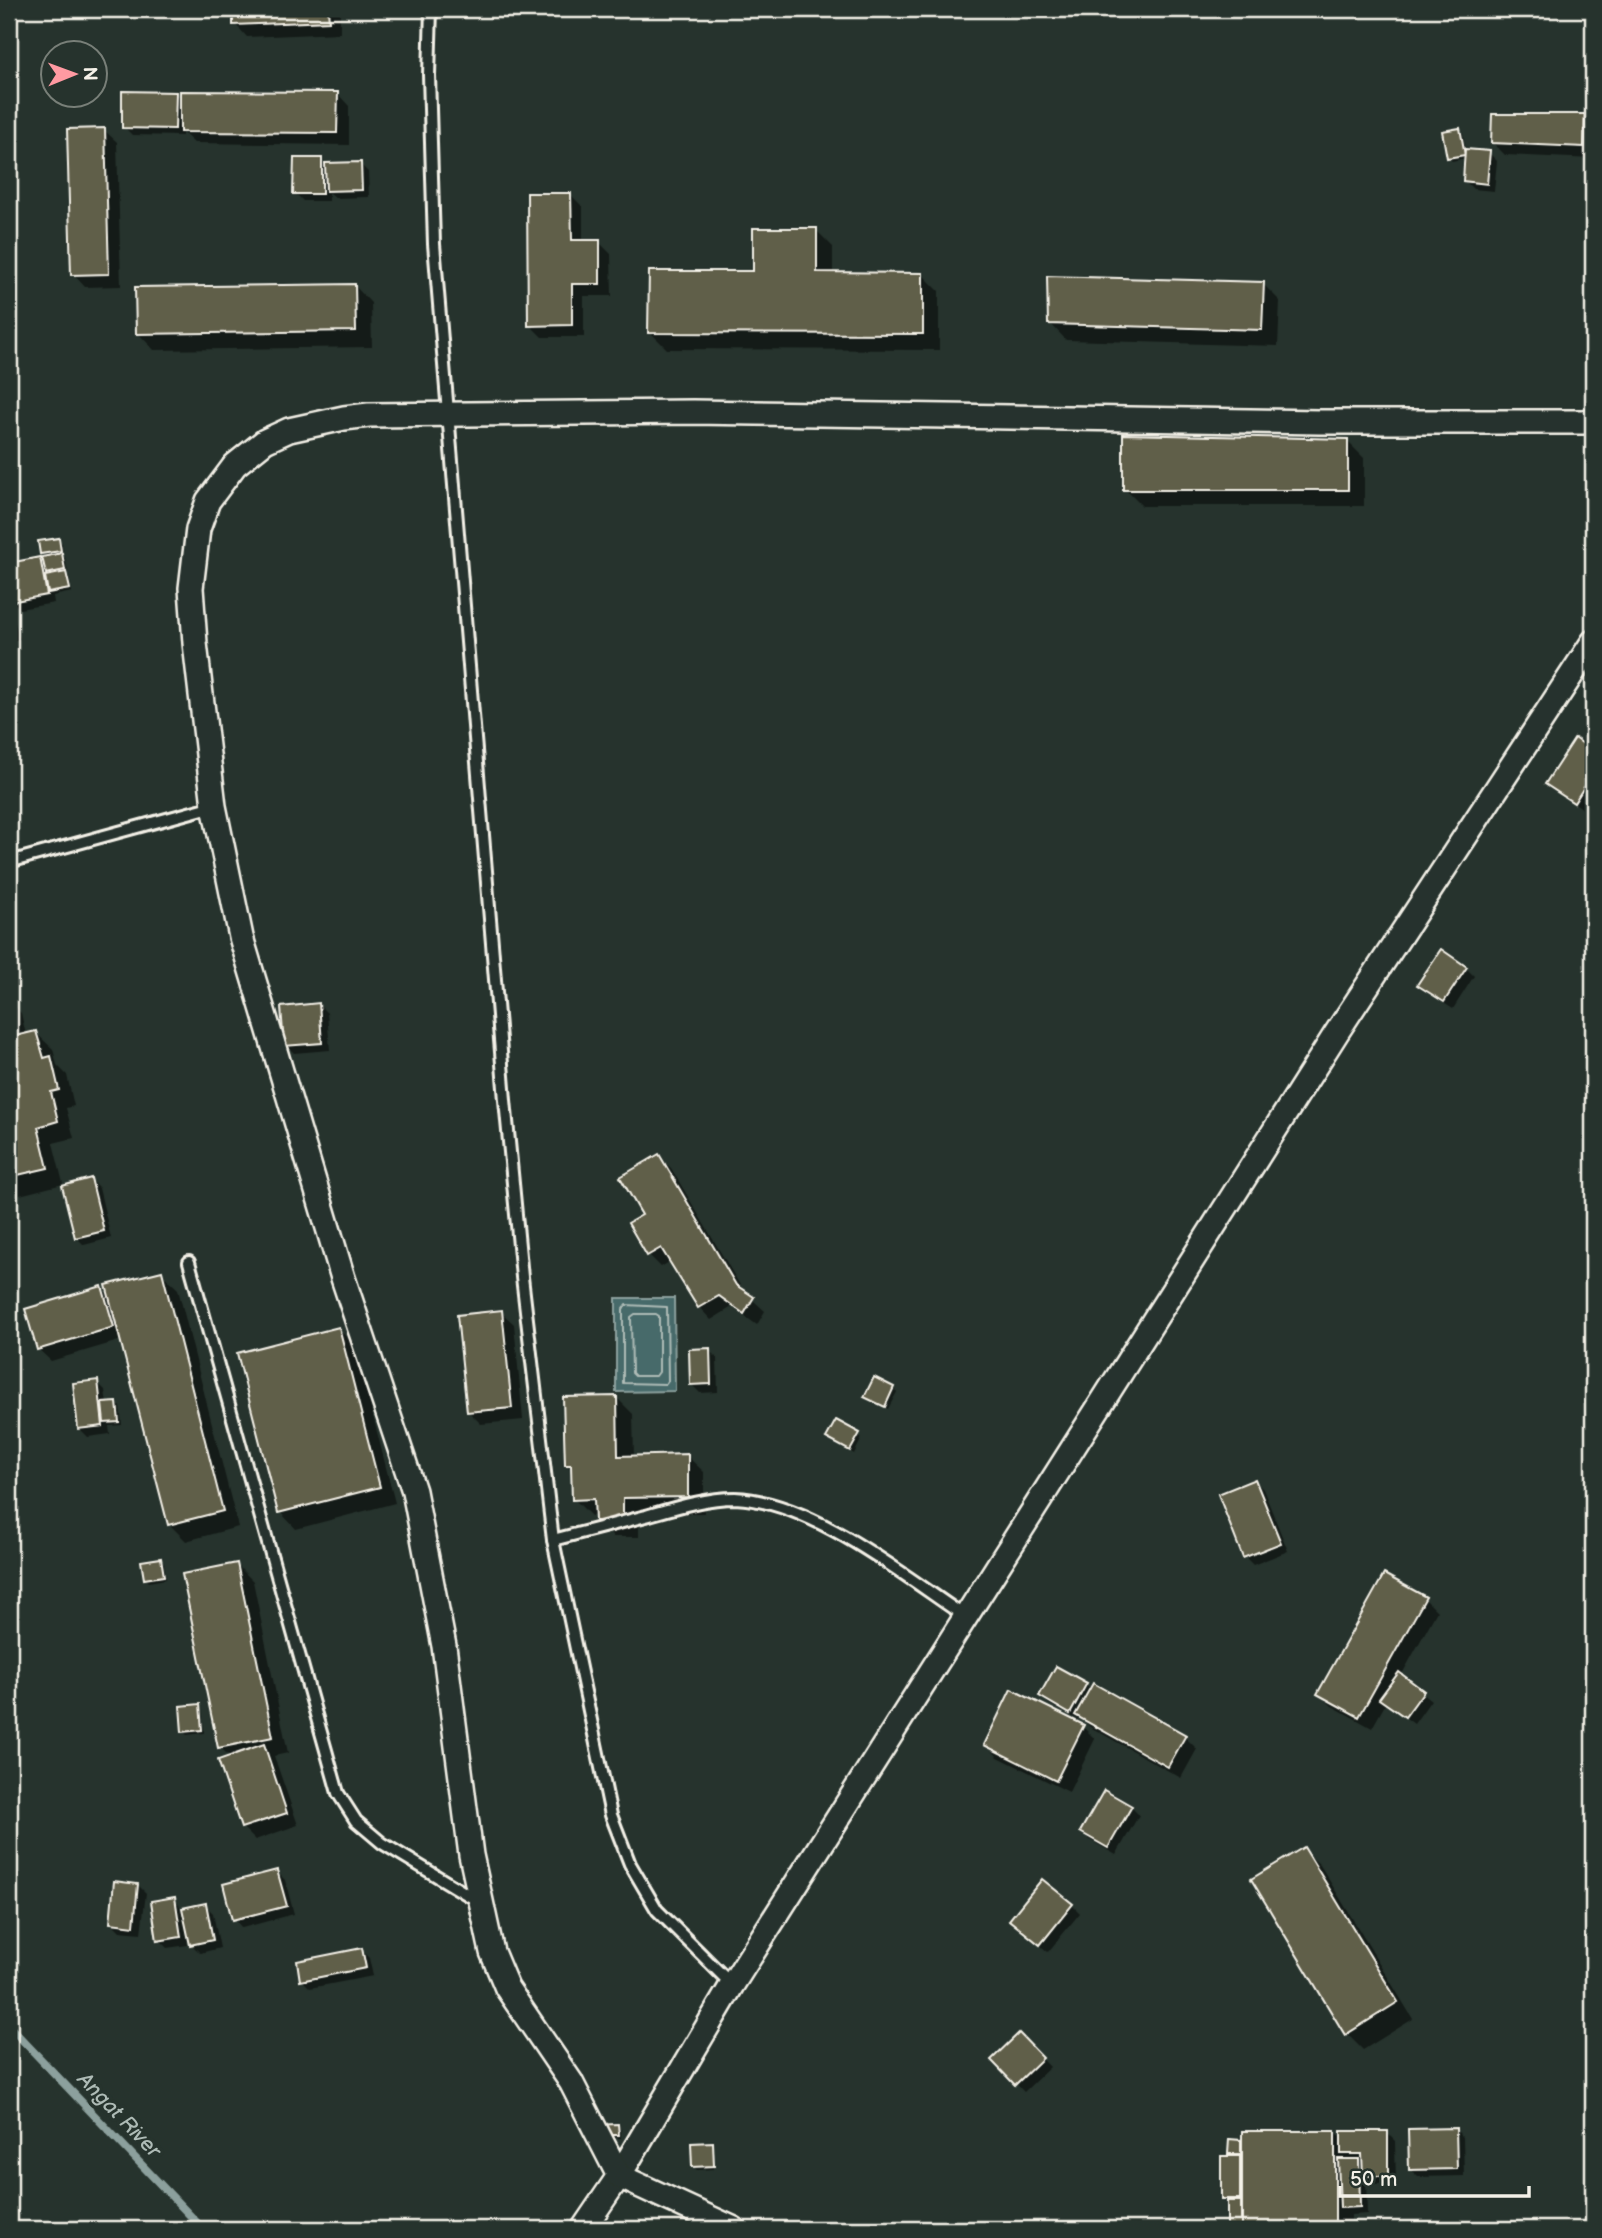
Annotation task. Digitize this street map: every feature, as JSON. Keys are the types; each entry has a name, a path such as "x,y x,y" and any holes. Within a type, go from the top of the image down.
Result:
{"street":[{"path":"734,2229 619,2176 571,2082 507,1988 492,1952 471,1855 443,1646 414,1491 343,1278 241,937 214,806 191,588 198,529 208,501 235,466 265,441 289,430 369,415 693,412 1319,422 1593,422"},
{"path":"583,2229 619,2176 732,1985 1337,1032 1593,642"}],"lane":[{"path":"431,9 429,88 435,244 505,1100 522,1277 553,1540 611,1815 631,1864 657,1910 732,1985"},
{"path":"9,862 214,806"},
{"path":"189,1262 338,1793 356,1821 382,1843 481,1903"},
{"path":"553,1540 685,1505 735,1498 776,1505 818,1522 855,1543 966,1617"}],"water":[{"path":"616,1298 674,1298 675,1391 616,1392"}],"building":[{"path":"233,9 328,9 329,21 233,25"},
{"path":"122,91 176,92 175,129 122,128"},
{"path":"180,91 338,92 337,133 180,132"},
{"path":"1492,114 1585,114 1584,147 1491,143"},
{"path":"105,128 109,274 71,275 67,129"},
{"path":"1460,128 1465,155 1447,158 1442,131"},
{"path":"1465,149 1490,151 1487,184 1463,181"},
{"path":"294,158 322,158 322,194 293,194"},
{"path":"361,162 362,190 326,191 325,163"},
{"path":"527,193 571,193 572,240 600,240 600,284 572,284 572,325 528,326"},
{"path":"753,228 817,228 817,272 923,273 923,334 648,333 649,271 753,271"},
{"path":"1047,276 1264,282 1262,330 1048,324"},
{"path":"355,284 356,331 136,334 135,287"},
{"path":"1123,434 1348,439 1348,490 1123,490"},
{"path":"59,538 61,551 40,554 38,541"},
{"path":"62,553 65,570 46,574 42,557"},
{"path":"40,557 47,595 10,602 9,563"},
{"path":"66,572 70,589 48,593 45,576"},
{"path":"1575,738 1593,751 1593,773 1574,803 1545,784"},
{"path":"1441,949 1467,967 1444,1002 1417,985"},
{"path":"319,1003 322,1043 284,1046 281,1007"},
{"path":"9,1010 15,1036 36,1031 44,1058 51,1056 59,1090 51,1092 58,1121 38,1127 48,1168 9,1177"},
{"path":"659,1154 736,1285 754,1297 744,1314 719,1296 698,1308 661,1248 647,1256 628,1223 642,1215 620,1177"},
{"path":"91,1178 104,1231 75,1238 62,1186"},
{"path":"162,1271 223,1511 168,1525 106,1285"},
{"path":"102,1286 114,1327 37,1350 25,1309"},
{"path":"502,1310 512,1408 467,1412 457,1315"},
{"path":"339,1327 380,1487 278,1513 237,1353"},
{"path":"710,1348 711,1384 690,1385 689,1349"},
{"path":"874,1377 894,1387 885,1407 864,1397"},
{"path":"98,1380 103,1426 78,1429 73,1383"},
{"path":"617,1396 618,1456 688,1454 688,1497 623,1498 623,1521 595,1521 594,1499 572,1500 571,1465 565,1465 563,1397"},
{"path":"117,1402 119,1422 104,1423 102,1403"},
{"path":"836,1420 860,1433 850,1451 826,1438"},
{"path":"1255,1479 1281,1543 1243,1558 1218,1494"},
{"path":"161,1558 164,1576 144,1579 141,1561"},
{"path":"237,1563 273,1737 218,1748 182,1574"},
{"path":"1384,1574 1426,1597 1359,1717 1317,1694"},
{"path":"1056,1666 1087,1683 1070,1714 1039,1696"},
{"path":"1399,1672 1424,1691 1405,1717 1379,1699"},
{"path":"1093,1683 1186,1735 1168,1767 1075,1715"},
{"path":"1011,1689 1084,1725 1056,1781 984,1745"},
{"path":"200,1704 202,1730 182,1732 180,1706"},
{"path":"264,1744 287,1813 241,1828 218,1760"},
{"path":"1104,1790 1132,1806 1108,1848 1080,1832"},
{"path":"1304,1847 1398,2002 1345,2035 1251,1879"},
{"path":"277,1870 287,1906 232,1920 223,1884"},
{"path":"1042,1879 1073,1904 1040,1945 1009,1920"},
{"path":"114,1881 138,1884 134,1926 110,1923"},
{"path":"175,1897 181,1937 157,1941 151,1901"},
{"path":"206,1903 213,1940 190,1945 182,1908"},
{"path":"362,1948 366,1968 300,1981 297,1961"},
{"path":"1019,2033 1043,2058 1015,2085 991,2060"},
{"path":"618,2124 619,2135 591,2135 591,2125"},
{"path":"1456,2128 1457,2169 1409,2170 1408,2129"},
{"path":"1242,2131 1335,2131 1335,2229 1242,2229"},
{"path":"1341,2131 1388,2131 1388,2176 1363,2176 1362,2154 1341,2154"},
{"path":"1229,2139 1241,2140 1241,2154 1228,2154"},
{"path":"713,2142 714,2166 692,2167 691,2143"},
{"path":"1221,2156 1240,2156 1240,2199 1221,2199"},
{"path":"1338,2159 1359,2159 1360,2207 1340,2208"},
{"path":"1227,2201 1241,2201 1241,2229 1227,2229"}],"waterway":[{"name":"Angat River","path":"9,2026 203,2229"}]}
